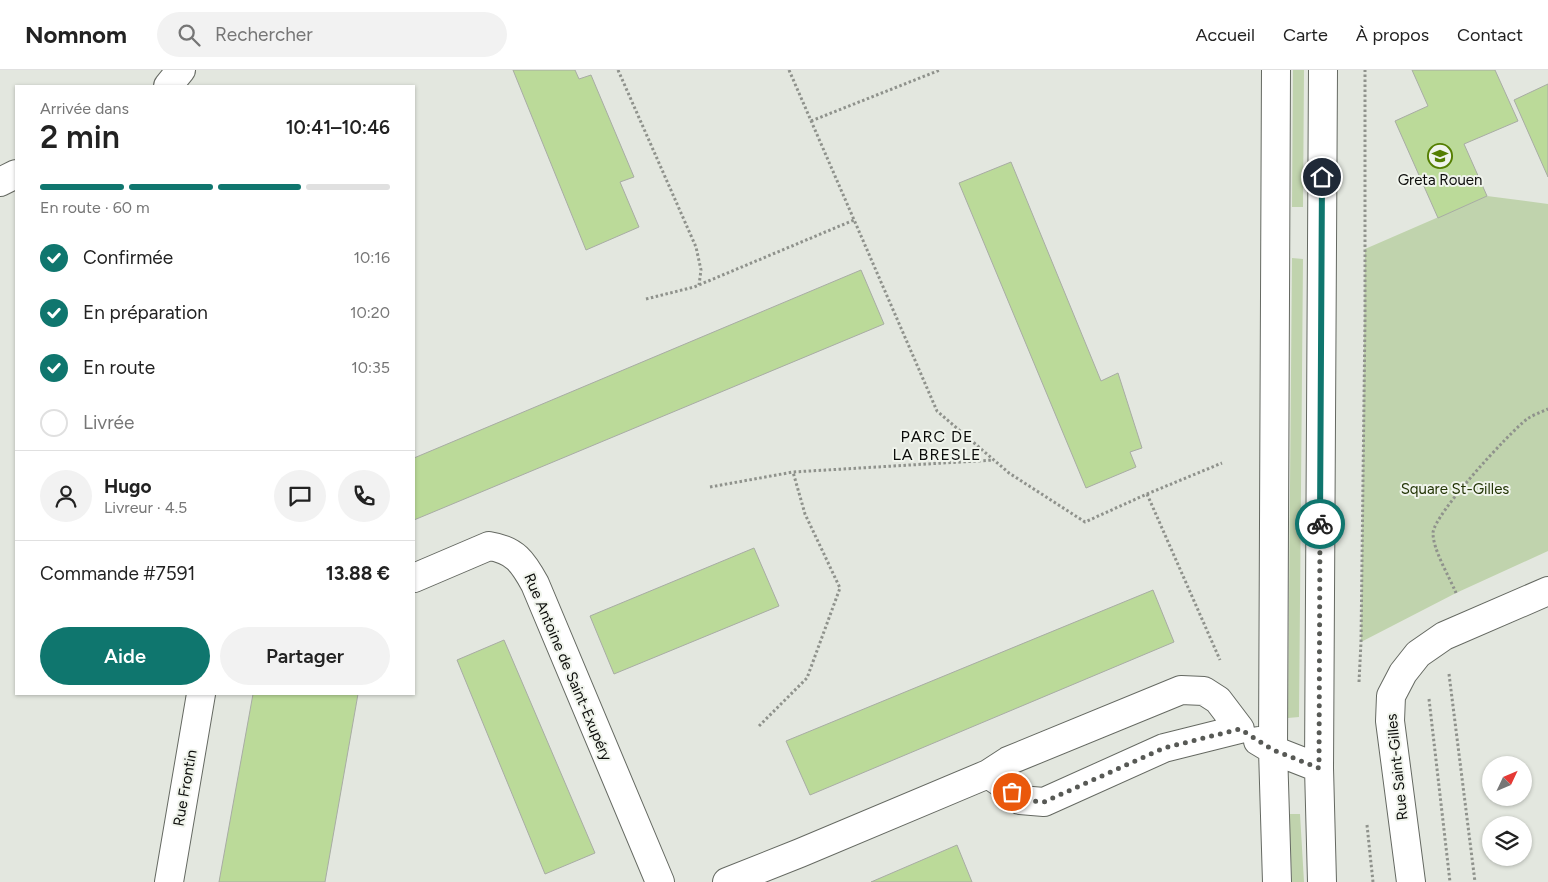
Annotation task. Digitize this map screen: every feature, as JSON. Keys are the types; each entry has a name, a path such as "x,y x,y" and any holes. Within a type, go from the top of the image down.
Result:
{"street":[{"path":"169,85 181,70"},
{"path":"1276,70 1273,750 1277,882"},
{"path":"1322,882 1319,768 1323,70"},
{"path":"0,182 15,174"},
{"name":"Rue Antoine de Saint-Exupéry","path":"415,578 489,546 502,548 524,565 534,584 660,882"},
{"name":"Rue Saint-Gilles","path":"1410,882 1390,721 1391,696 1403,673 1418,654 1444,636 1548,591"},
{"path":"727,882 988,774 1008,761 1181,690 1204,692 1218,700 1240,729 1273,750 1319,768"},
{"name":"Rue Frontin","path":"169,882 201,695"},
{"path":"988,774 1004,785 1020,800 1044,802 1164,748 1240,729"}],"path":[{"path":"618,70 696,247 701,270 699,285"},
{"path":"789,70 937,411 1009,473 1085,522 1222,463"},
{"path":"811,121 940,70"},
{"path":"1359,690 1365,318 1365,70"},
{"path":"646,298 699,285 854,220"},
{"path":"1458,597 1436,546 1433,532 1438,519 1448,504 1513,431 1529,418 1548,410"},
{"path":"710,487 793,472 994,460"},
{"path":"759,726 807,678 840,588 805,514 793,472"},
{"path":"1147,494 1223,667"},
{"path":"1444,636 1475,882"},
{"path":"1428,694 1450,882"},
{"path":"1366,823 1373,882"}],"green space":[{"path":"1293,70 1304,70 1303,207 1292,207"},
{"name":"Square St-Gilles","path":"1487,196 1548,204 1548,551 1456,593 1361,642 1365,249"},
{"path":"1292,258 1303,259 1299,717 1288,718"},
{"path":"1289,814 1300,814 1304,882 1292,882"}],"building":[{"path":"513,70 575,70 579,79 591,75 634,177 620,182 639,227 586,250"},
{"name":"Greta Rouen","path":"1412,70 1495,70 1518,121 1464,144 1487,196 1438,218 1395,121 1428,106"},
{"path":"1548,84 1548,177 1514,100"},
{"path":"1011,162 1101,381 1118,373 1142,448 1130,452 1136,467 1086,488 959,183"},
{"path":"861,270 884,324 415,520 415,458"},
{"path":"754,548 779,606 614,674 590,616"},
{"path":"1153,590 1174,642 810,795 786,741"},
{"path":"504,640 595,853 545,874 457,660"},
{"path":"253,695 358,695 325,882 219,882"},
{"path":"957,845 972,882 871,882"}],"way so far":[{"path":"1012,792 1020,800 1044,802 1164,748 1240,729 1273,750 1319,768 1320,524"}],"place":[{"name":"Greta Rouen","path":"1440,156"}],"district":[{"name":"PARC DE LA BRESLE","path":"937,445"}],"route":[{"path":"1320,524 1322,177"}]}
